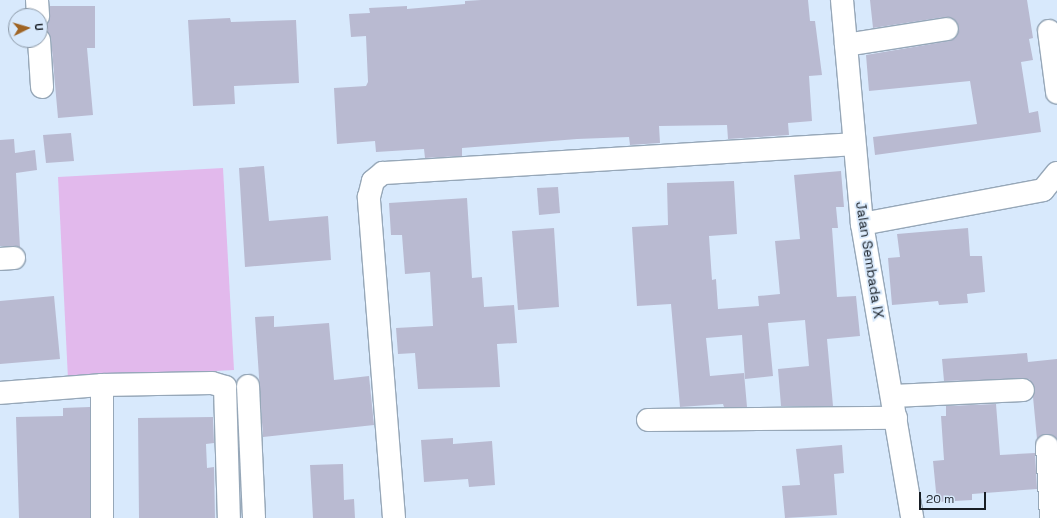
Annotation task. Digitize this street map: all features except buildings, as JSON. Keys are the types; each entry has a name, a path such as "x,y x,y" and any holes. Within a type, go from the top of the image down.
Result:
{"street":[{"name":"Jalan Sembada IX","path":"842,0 853,144 862,224 893,396 912,518"},
{"path":"846,45 947,29"},
{"path":"1049,31 1057,92"},
{"path":"40,48 42,87"},
{"path":"394,518 369,197 373,181 383,173 853,144"},
{"path":"862,224 1043,190 1057,173"},
{"path":"0,393 102,385 212,382 225,387 229,518"},
{"path":"102,385 102,518"},
{"path":"248,386 254,518"},
{"path":"893,396 1023,390"},
{"path":"648,420 896,418"},
{"path":"1047,446 1053,490 1051,518"}],"shaded area":[{"path":"223,168 234,370 68,379 58,177"}]}
